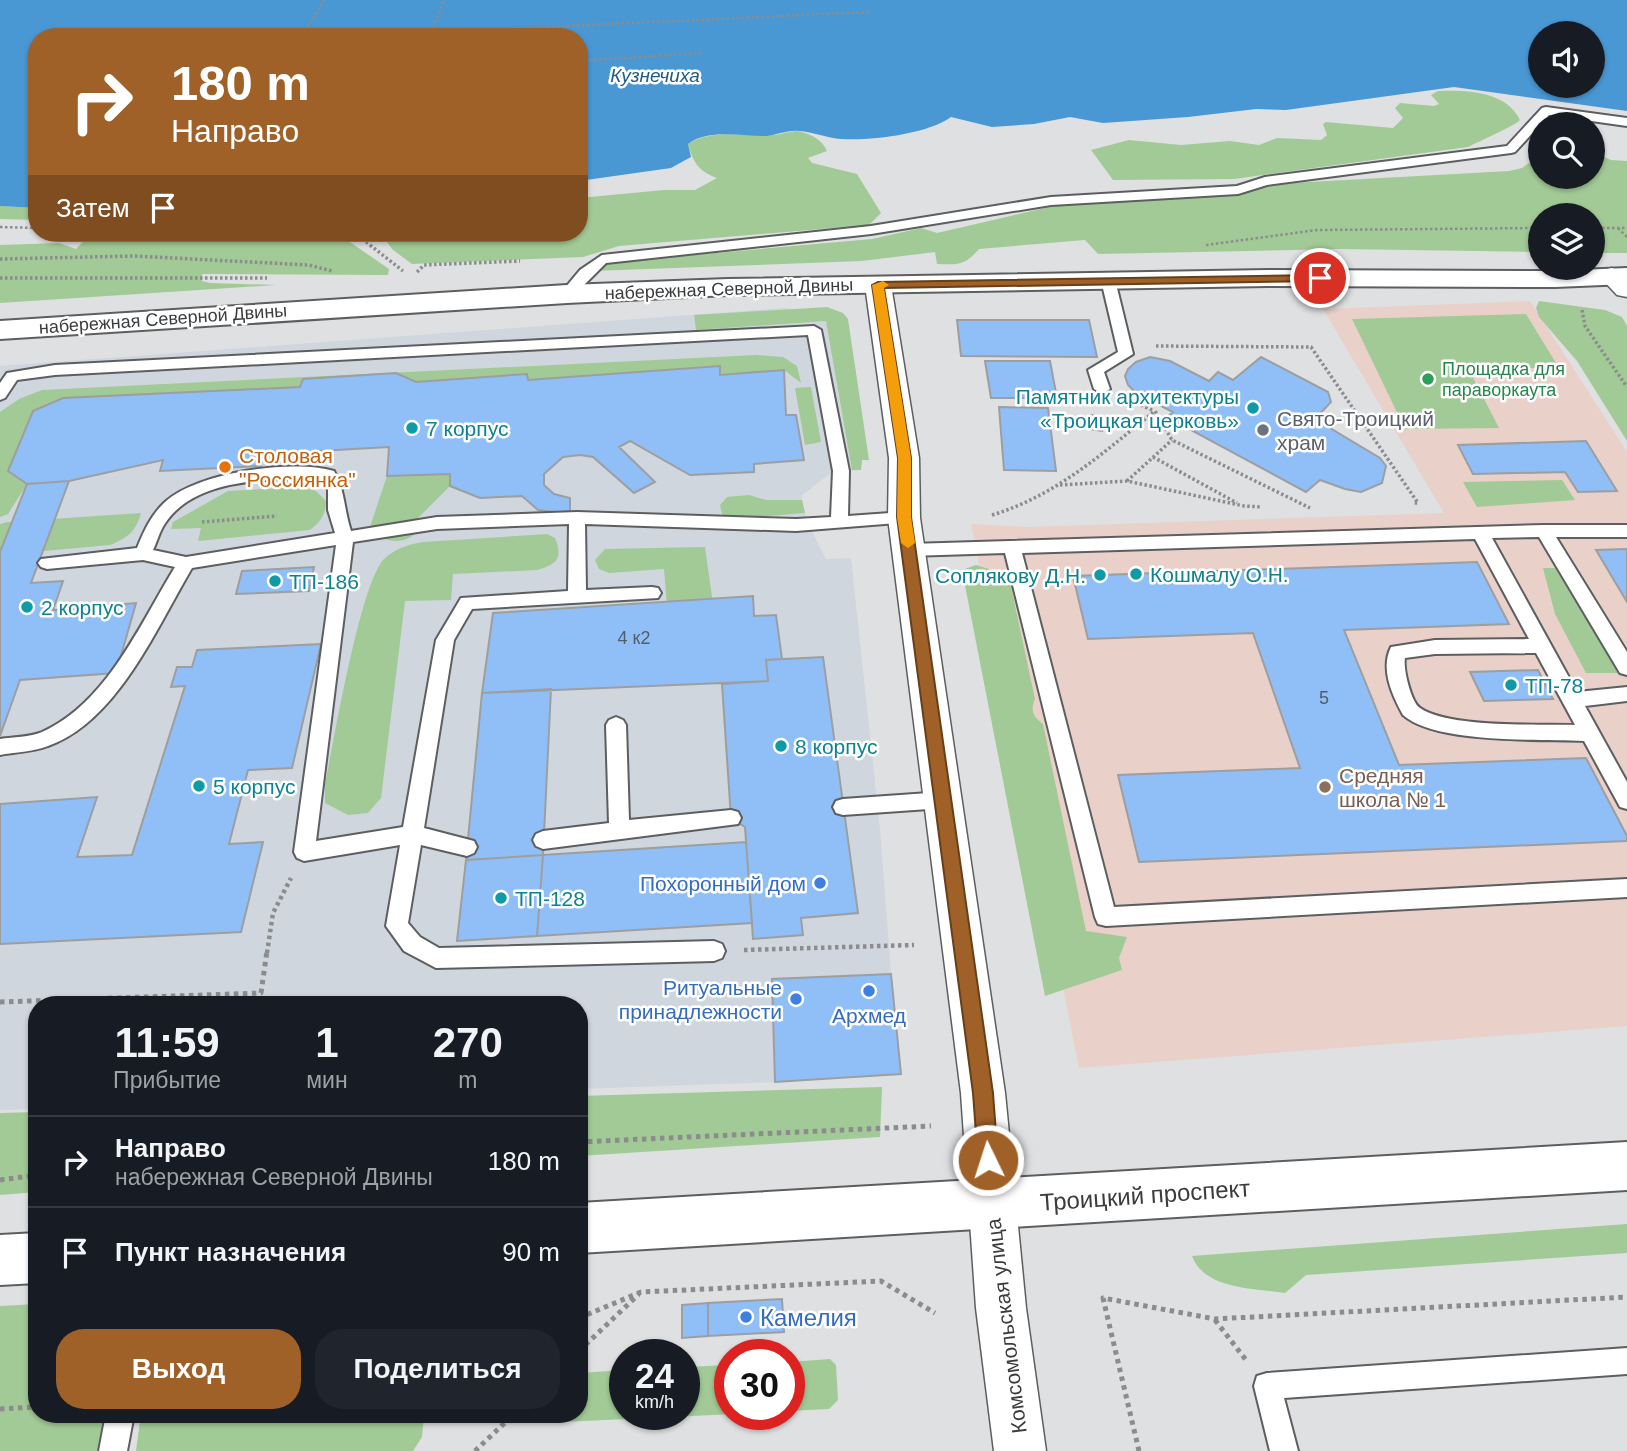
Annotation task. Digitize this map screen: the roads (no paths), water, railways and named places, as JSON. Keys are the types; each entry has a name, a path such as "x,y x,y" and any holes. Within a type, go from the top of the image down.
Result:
{"street":[{"name":"набережная Северной Двины","path":"0,330 568,293 1108,280 1622,280"},
{"name":"Комсомольская улица","path":"878,285 904,458 906,534 983,1093 1001,1308 1020,1451"},
{"name":"Троицкий проспект","path":"588,1227 1627,1166"},
{"path":"0,1261 28,1259"}],"lane":[{"path":"568,293 585,273 602,259 871,230 1051,201 1237,190 1265,181 1511,149 1546,111 1627,122"},
{"path":"1101,389 1096,370 1126,354 1108,280"},
{"path":"0,395 12,376 55,370 814,330 841,471 839,522"},
{"path":"144,554 159,519 183,497 213,484 257,476 306,472 328,475 336,490 336,510 345,539 304,852 413,834 467,847"},
{"path":"576,596 577,518"},
{"path":"47,563 144,554 186,563 437,523 577,518 796,525 839,522 906,534 1012,547 1544,531 1627,531"},
{"path":"1544,531 1620,648 1627,668"},
{"path":"1480,533 1627,802"},
{"path":"1012,547 1106,917 1627,888"},
{"path":"0,747 44,740 74,723 115,682 186,563"},
{"path":"652,593 467,603 446,640 397,926 412,944 436,958 714,951"},
{"path":"1540,646 1435,647 1398,652 1394,660 1395,669 1409,711 1420,719 1443,726 1588,733"},
{"path":"1572,700 1627,694"},
{"path":"616,725 619,830"},
{"path":"843,807 943,800"},
{"path":"543,840 731,818"},
{"path":"1284,1451 1267,1386 1627,1360"},
{"path":"113,1451 118,1423"}],"water":[{"name":"Кузнечиха","path":"0,0 1627,0 1627,111 1533,98 1605,98 1605,21 1528,21 1528,97 1454,87 1286,110 1256,109 1103,123 1070,117 1034,124 992,127 951,117 914,132 867,139 841,139 795,131 767,136 726,134 706,136 688,144 691,157 671,168 588,180 588,28 28,28 28,208 0,206"}],"place":[{"name":"Площадка для параворкаута","path":"1428,379"},
{"name":"Памятник архитектуры «Троицкая церковь»","path":"1253,408"},
{"name":"7 корпус","path":"412,428"},
{"name":"Свято-Троицкий храм","path":"1263,430"},
{"name":"Столовая \"Россиянка\"","path":"225,467"},
{"name":"Кошмалу О.Н.","path":"1136,574"},
{"name":"Соплякову Д.Н.","path":"1100,575"},
{"name":"ТП-186","path":"275,581"},
{"name":"2 корпус","path":"27,607"},
{"name":"ТП-78","path":"1511,685"},
{"name":"8 корпус","path":"781,746"},
{"name":"5 корпус","path":"199,786"},
{"name":"Средняя школа № 1","path":"1325,787"},
{"name":"Похоронный дом","path":"820,883"},
{"name":"ТП-128","path":"501,898"},
{"name":"Архмед","path":"869,991"},
{"name":"Ритуальные принадлежности","path":"796,999"},
{"name":"Камелия","path":"746,1317"}]}
